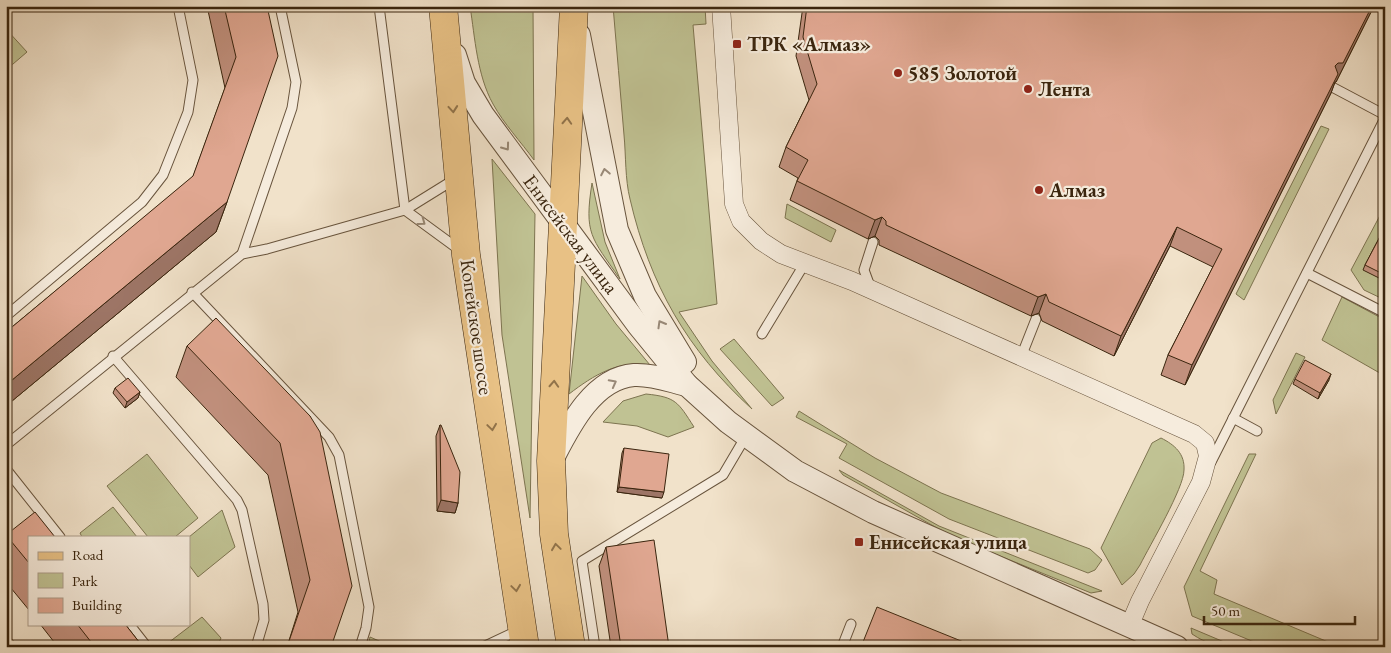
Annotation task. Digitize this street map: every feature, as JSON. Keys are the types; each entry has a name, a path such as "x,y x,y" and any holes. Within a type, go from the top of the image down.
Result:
{"main road":[{"path":"571,647 554,534 551,461 574,6"},
{"name":"Копейское шоссе","path":"444,16 466,254 524,638"}],"street":[{"name":"Енисейская улица","path":"574,6 617,230 645,296 672,344 728,422"},
{"path":"720,6 734,204 741,221 761,241 781,254 871,289 1194,434 1205,443 1208,456 1201,482 1140,601 1129,627"},
{"name":"Енисейская улица","path":"444,16 464,83 478,107 638,325 687,385 728,422 802,475 873,512 1177,647"},
{"path":"551,461 570,425 594,396 612,382 632,375 650,376 687,385"}],"lane":[{"path":"6,316 142,202 163,175 188,112 193,80 178,6"},
{"path":"242,254 293,99 296,82 280,6"},
{"path":"379,6 405,210 466,254"},
{"path":"1201,482 1385,116 1334,88"},
{"path":"6,445 192,292 242,254 267,249 405,210 459,176"},
{"path":"871,289 864,270 873,242"},
{"path":"762,334 805,262"},
{"path":"1307,273 1385,313"},
{"path":"192,292 329,436 339,455 369,607 366,628 360,647"},
{"path":"1022,356 1036,318"},
{"path":"113,356 237,500 242,510 263,604 264,620 256,647"},
{"path":"1233,418 1257,431"},
{"path":"595,647 582,561 723,475 746,436"},
{"path":"6,469 59,536"},
{"path":"842,647 851,624"},
{"path":"131,626 147,647"},
{"path":"483,647 524,638"},
{"path":"6,640 12,647"}],"green space":[{"path":"470,6 533,6 534,160 502,119 483,81 477,56"},
{"path":"613,6 705,6 706,24 693,25 717,304 679,312 712,361 752,409 729,387 690,339 660,288 648,260 638,230 627,184"},
{"path":"6,29 27,52 6,70"},
{"path":"1321,126 1329,129 1244,300 1236,294"},
{"path":"492,159 535,214 530,518 502,335"},
{"path":"592,183 605,242 620,279 596,244 592,234 589,214"},
{"path":"787,204 836,230 831,242 785,218"},
{"path":"1385,206 1385,300 1364,290 1351,270"},
{"path":"582,276 616,324 650,365 627,365 607,370 569,394"},
{"path":"1342,297 1385,320 1385,376 1322,340"},
{"path":"734,339 784,398 772,406 720,349"},
{"path":"1296,353 1305,357 1276,414 1273,400"},
{"path":"646,394 664,397 675,402 680,406 694,427 668,437 637,426 603,422 623,401"},
{"path":"799,411 875,458 941,493 1090,549 1102,560 1095,570 1088,573 949,519 839,458 847,444 796,417"},
{"path":"1161,438 1175,447 1181,455 1184,464 1183,478 1173,503 1140,565 1134,574 1122,585 1101,548 1152,443"},
{"path":"147,454 198,518 176,536 147,536 107,486"},
{"path":"1249,454 1256,454 1200,571 1217,580 1214,594 1340,647 1266,647 1192,616 1184,587"},
{"path":"839,470 939,526 1102,591 1091,593 968,543 937,528 843,475"},
{"path":"113,507 136,536 82,536 80,533"},
{"path":"222,510 235,547 198,577 190,566 190,536"},
{"path":"202,617 221,638 217,647 171,647 168,643"},
{"path":"1191,628 1236,647 1218,646 1208,643 1192,634"},
{"path":"370,637 393,647 368,647"}],"building":[{"path":"224,6 267,6 278,56 227,202 6,385 6,332 193,176 236,57"},
{"name":"Алмаз","path":"807,6 1372,6 1343,63 1338,63 1335,66 1338,74 1192,365 1168,355 1222,249 1177,227 1121,336 1049,302 1046,294 1038,297 886,225 886,221 882,217 875,220 797,181 808,160 786,147 817,84 803,37"},
{"path":"1385,227 1385,275 1365,265"},
{"path":"216,318 310,416 320,432 352,586 331,647 287,647 310,580 280,443 187,346"},
{"path":"1305,360 1331,374 1320,393 1295,379"},
{"path":"128,378 140,392 127,402 115,388"},
{"path":"440,425 460,472 458,503 441,500"},
{"path":"624,448 669,454 664,492 619,487"},
{"path":"35,512 54,536 28,536 28,562 6,535"},
{"path":"654,540 669,647 621,647 606,547"},
{"path":"877,607 976,647 861,647"},
{"path":"79,626 127,626 143,647 95,647"}],"place":[{"name":"ТРК «Алмаз»","path":"737,44"},
{"name":"585 Золотой","path":"898,73"},
{"name":"Лента","path":"1028,89"},
{"name":"Алмаз","path":"1039,190"},
{"name":"Енисейская улица","path":"859,542"}]}
